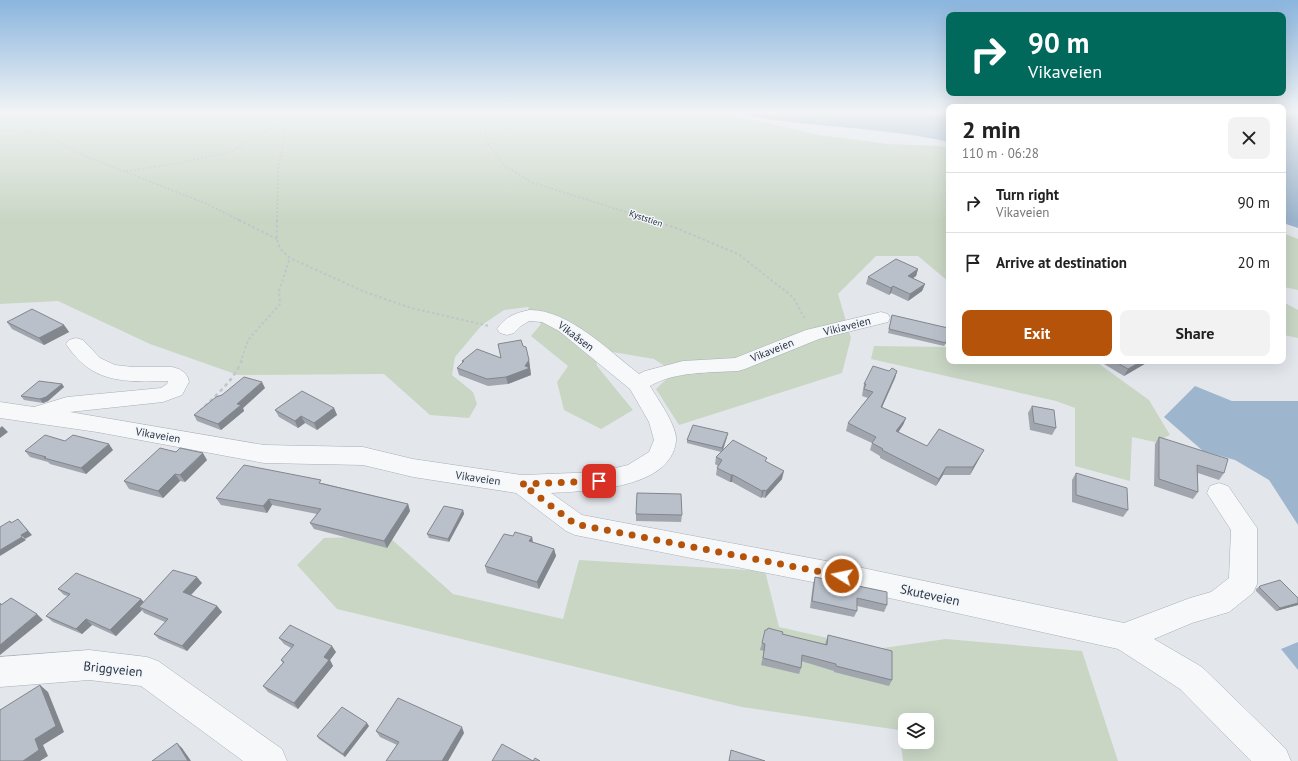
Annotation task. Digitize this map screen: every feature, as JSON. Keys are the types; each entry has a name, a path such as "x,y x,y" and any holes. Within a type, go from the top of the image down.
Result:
{"street":[{"name":"Vikaåsen","path":"507,329 517,320 527,316 544,317 554,320 566,327 638,384"},
{"name":"Vikiaveien","path":"813,334 881,318"},
{"name":"Vikaveien","path":"0,410 97,424 264,454 363,456 413,468 522,484 599,481 634,473 659,457 665,440 660,422 638,384 652,376 683,368 738,364 813,334"},
{"name":"Vikaveien","path":"31,415 67,405 163,395 172,392 179,383 178,378 172,374 127,374 100,367 94,364 76,344"},
{"name":"Skuteveien","path":"522,484 575,524 858,579 1124,637"},
{"path":"1124,637 1190,611 1219,603 1243,584 1244,528 1219,494"},
{"path":"1124,637 1191,678 1274,761"},
{"name":"Briggveien","path":"0,672 89,665 147,672 270,761"}],"path":[{"path":"70,149 75,152 207,204 277,239"},
{"path":"126,172 174,164 230,152 236,149"},
{"path":"282,149 278,170 277,239 280,249 290,258 365,292 411,308 507,329"},
{"name":"Kyststien","path":"492,149 504,165 531,182 668,226 738,254 793,297 813,334"},
{"path":"200,410 232,378 240,366 248,340 280,304 279,291 290,258"}],"green space":[{"path":"0,149 946,149 946,279 918,256 876,256 838,294 851,338 842,373 679,425 656,389 674,372 654,359 595,349 597,366 633,410 601,429 564,410 557,382 568,366 531,336 541,324 528,307 504,310 482,325 455,357 452,375 473,392 477,404 469,418 430,415 384,374 238,375 150,344 58,301 0,304"},
{"path":"1286,234 1298,239 1298,290 1286,288"},
{"path":"1286,304 1298,310 1298,338 1286,336"},
{"path":"874,346 946,347 946,364 1099,364 1149,400 1170,435 1155,442 1132,437 1130,481 1075,466 1075,408 1056,401 871,359"},
{"path":"388,536 453,594 563,619 579,560 765,571 779,627 876,649 946,639 1082,651 1118,761 903,761 901,749 934,749 934,713 898,713 898,730 742,707 337,609 297,565 324,538"}],"water":[{"path":"1286,149 1298,149 1298,228 1286,224"},
{"path":"1195,386 1232,401 1298,401 1298,525 1269,480 1235,460 1203,451 1164,417"},
{"path":"1298,642 1298,670 1281,649"}],"building":[{"path":"896,259 918,269 908,276 925,284 910,294 893,286 891,288 868,277"},
{"path":"32,309 64,325 39,338 7,322"},
{"path":"892,315 946,328 946,343 889,329"},
{"path":"521,340 523,346 526,347 529,360 525,366 530,368 506,377 487,379 457,368 464,361 462,361 477,349 501,358 498,344"},
{"path":"1119,364 1137,364 1128,369"},
{"path":"873,366 889,371 892,368 897,371 881,407 906,418 896,431 927,446 939,429 984,450 973,467 946,467 939,479 882,450 883,449 872,443 876,437 848,423 873,392 864,389 866,384 864,384"},
{"path":"244,377 262,382 237,404 241,405 218,424 194,415 216,397 222,395"},
{"path":"39,381 62,384 46,397 40,399 21,396"},
{"path":"302,391 334,408 314,423 301,416 295,421 275,410"},
{"path":"1032,406 1054,410 1056,428 1034,423"},
{"path":"693,425 728,433 722,448 687,440"},
{"path":"45,435 65,441 73,435 109,444 81,468 25,451"},
{"path":"1159,437 1228,459 1224,473 1197,465 1198,492 1159,479"},
{"path":"733,440 767,458 765,461 784,471 766,491 762,491 717,468 722,460 716,457"},
{"path":"160,448 176,452 180,448 203,453 180,475 175,474 158,491 124,481"},
{"path":"244,465 321,480 319,483 408,504 384,541 310,523 321,509 269,499 263,506 216,498"},
{"path":"1076,473 1127,488 1128,510 1076,495"},
{"path":"637,493 681,494 682,515 636,514"},
{"path":"444,506 463,510 448,539 427,534"},
{"path":"18,519 28,531 21,535 22,537 0,550 0,527 10,521 11,523"},
{"path":"515,532 532,537 529,541 554,549 537,582 485,566 504,534 513,536"},
{"path":"173,570 197,577 183,592 217,606 182,646 154,634 168,619 139,607"},
{"path":"76,573 141,599 110,630 86,619 76,629 46,616 70,594 58,589"},
{"path":"815,577 887,592 887,605 857,598 857,611 812,601"},
{"path":"1280,580 1298,598 1298,603 1280,608 1259,587"},
{"path":"11,598 37,614 0,645 0,603 1,605"},
{"path":"290,625 332,646 324,657 329,660 294,703 263,686 284,662 281,660 294,645 279,638"},
{"path":"768,628 783,632 782,634 827,645 828,635 892,651 892,680 836,666 836,664 802,655 801,668 763,658 765,644 762,643 765,630"},
{"path":"40,685 56,726 35,739 39,750 23,761 0,761 0,710"},
{"path":"398,698 462,727 442,761 386,761 399,742 376,731"},
{"path":"342,707 367,723 343,754 317,736"},
{"path":"177,743 188,761 152,761"},
{"path":"502,744 533,761 492,761"},
{"path":"731,750 765,761 729,761"},
{"path":"535,758 540,761 533,761"}],"route":[{"path":"599,481 522,484 575,524 842,576"}]}
